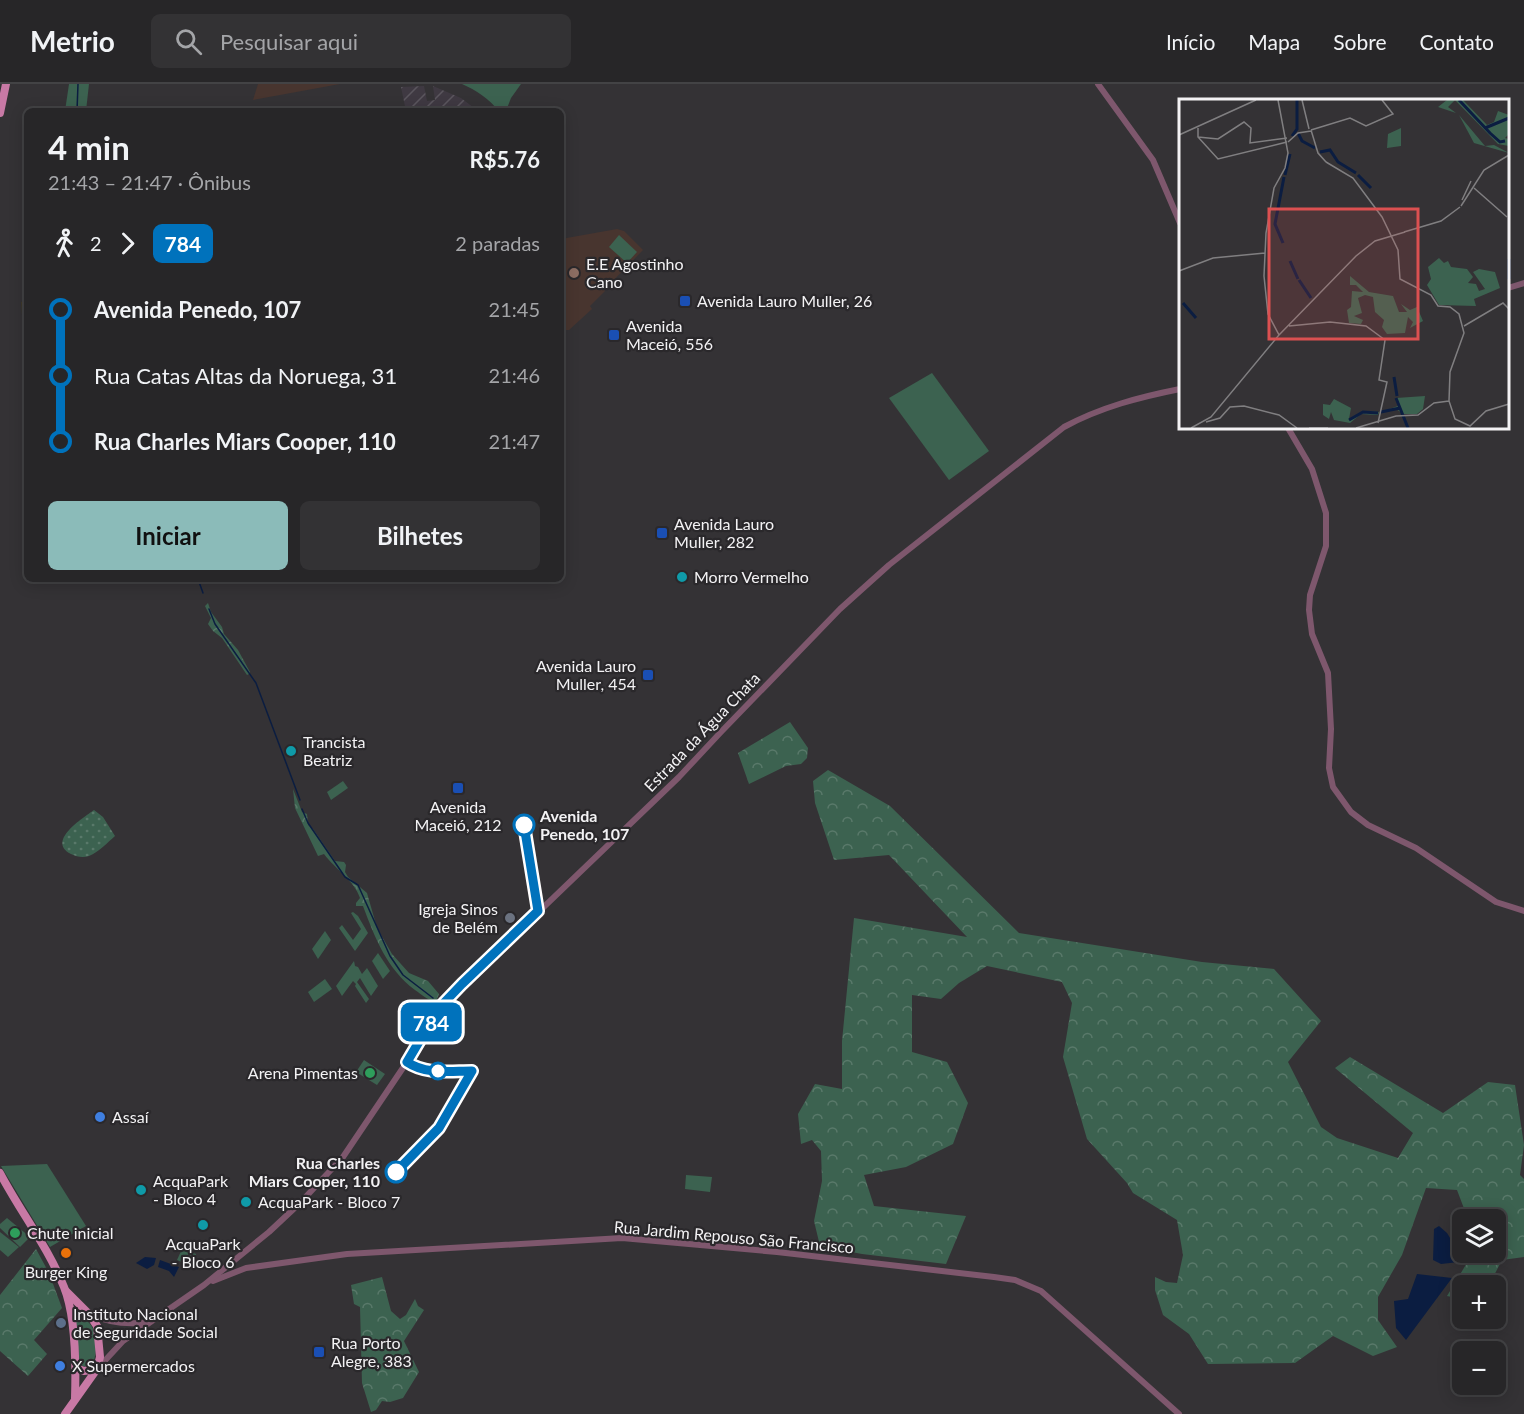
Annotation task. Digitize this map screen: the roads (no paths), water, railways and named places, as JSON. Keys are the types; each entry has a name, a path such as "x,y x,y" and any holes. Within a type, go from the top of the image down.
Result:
{"main road":[{"path":"0,113 6,84"},
{"path":"0,1173 40,1240 65,1290 76,1368 75,1398"},
{"path":"65,1290 89,1314 97,1326 100,1357 97,1369 65,1414"},
{"path":"70,1315 80,1312 89,1314"},
{"path":"76,1368 84,1371 97,1369"}],"street":[{"path":"1098,84 1153,160 1179,221"},
{"path":"1509,288 1524,283"},
{"name":"Estrada da Água Chata","path":"97,1369 114,1348 204,1284 269,1233 343,1156 417,1047 439,1008 680,777 863,587 1064,427 1112,405 1179,389"},
{"path":"1289,429 1312,469 1326,513 1326,546 1310,595 1309,610 1312,634 1328,673 1331,729 1329,768 1333,787 1351,812 1368,825 1416,848 1496,902 1524,910"},
{"name":"Rua Jardim Repouso São Francisco","path":"204,1284 246,1268 347,1254 622,1238 777,1252 1015,1280 1041,1291 1179,1414"},
{"path":"89,1314 121,1323 150,1322"}],"water":[{"path":"1439,1226 1452,1241 1452,1263 1441,1264 1433,1260 1434,1229"},
{"path":"145,1257 156,1258 154,1265 147,1269 136,1263"},
{"path":"160,1260 179,1267 174,1277 169,1271 158,1267"},
{"path":"1417,1274 1452,1278 1406,1340 1396,1328 1394,1301 1408,1299"}],"waterway":[{"path":"77,108 78,84"},
{"path":"199,582 203,593"},
{"path":"209,609 215,624 256,683 300,800"},
{"path":"302,809 308,823 345,877 358,885 390,956 403,975 433,998"}],"place":[{"name":"E.E Agostinho Cano","path":"574,273"},
{"name":"Avenida Lauro Muller, 26","path":"685,301"},
{"name":"Avenida Maceió, 556","path":"614,335"},
{"name":"Avenida Lauro Muller, 282","path":"662,533"},
{"name":"Morro Vermelho","path":"682,577"},
{"name":"Avenida Lauro Muller, 454","path":"648,675"},
{"name":"Trancista Beatriz","path":"291,751"},
{"name":"Avenida Maceió, 212","path":"458,788"},
{"name":"Avenida Penedo, 107","path":"524,825"},
{"name":"Igreja Sinos de Belém","path":"510,918"},
{"name":"Arena Pimentas","path":"370,1073"},
{"name":"Assaí","path":"100,1117"},
{"name":"Rua Charles Miars Cooper, 110","path":"396,1172"},
{"name":"AcquaPark - Bloco 4","path":"141,1190"},
{"name":"AcquaPark - Bloco 7","path":"246,1202"},
{"name":"AcquaPark - Bloco 6","path":"203,1225"},
{"name":"Chute inicial","path":"15,1233"},
{"name":"Burger King","path":"66,1253"},
{"name":"Instituto Nacional de Seguridade Social","path":"61,1323"},
{"name":"Rua Porto Alegre, 383","path":"319,1352"},
{"name":"X Supermercados","path":"60,1366"}]}
